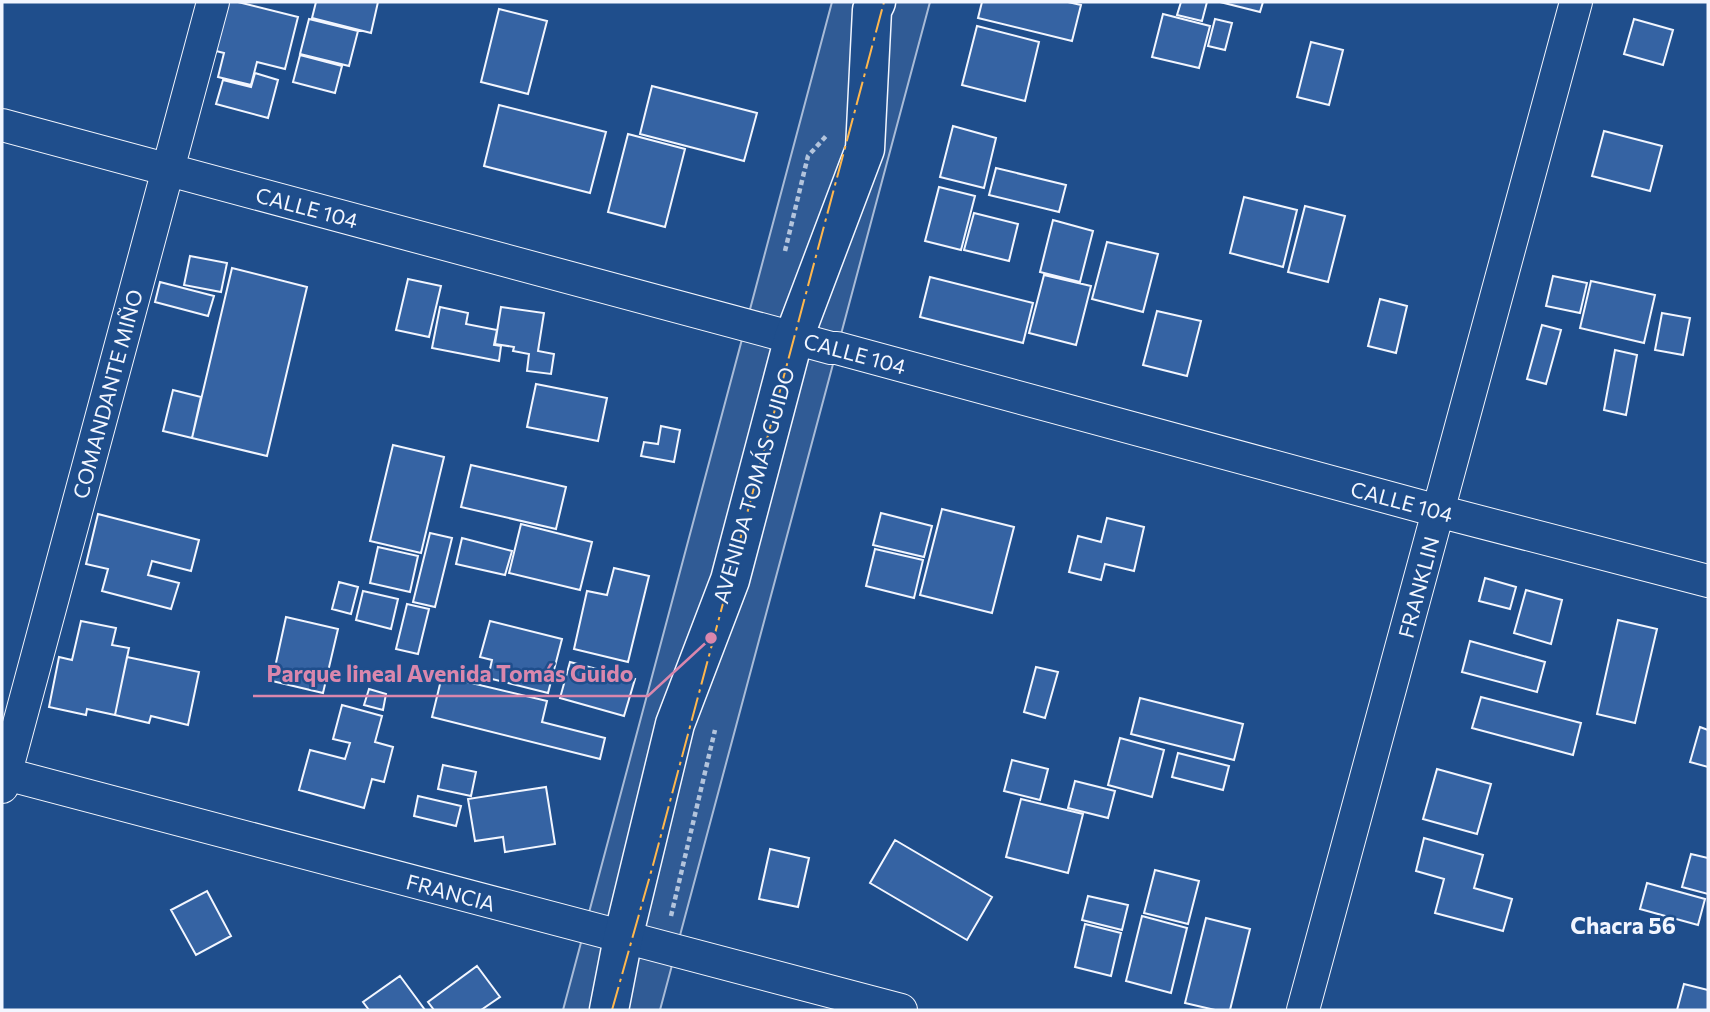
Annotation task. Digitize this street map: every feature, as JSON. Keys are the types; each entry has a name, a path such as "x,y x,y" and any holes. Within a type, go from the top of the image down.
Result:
{"main road":[{"name":"AVENIDA TOMÁS GUIDO","path":"608,1010 675,724 730,580 794,337 865,149 872,10 876,2"}],"street":[{"name":"COMANDANTE MIÑO","path":"3,778 213,2"},
{"name":"FRANKLIN","path":"1303,1010 1576,2"},
{"name":"CALLE 104","path":"2,125 1708,581"},
{"name":"FRANCIA","path":"3,778 901,1010"}],"shaded area":[{"path":"832,2 930,2 660,1010 563,1010"}],"building":[{"path":"225,2 238,2 298,17 285,69 257,62 251,85 218,77 224,53 212,50"},
{"path":"316,2 378,2 371,33 312,18"},
{"path":"982,2 1068,2 1081,5 1072,41 978,18"},
{"path":"1181,2 1207,2 1202,21 1177,15"},
{"path":"1220,2 1263,2 1260,12"},
{"path":"499,9 547,21 528,94 481,82"},
{"path":"1163,14 1210,26 1199,68 1152,57"},
{"path":"309,19 358,31 349,66 300,54"},
{"path":"1215,19 1232,23 1225,50 1208,46"},
{"path":"1634,19 1673,30 1663,65 1624,54"},
{"path":"977,26 1039,42 1025,101 962,85"},
{"path":"1311,42 1343,50 1329,105 1297,97"},
{"path":"300,55 342,66 335,93 293,82"},
{"path":"255,73 278,80 268,118 216,104 223,80 251,87"},
{"path":"652,86 757,113 744,161 640,134"},
{"path":"499,105 606,132 590,193 484,166"},
{"path":"953,126 996,138 984,188 940,177"},
{"path":"1604,131 1662,146 1650,191 1592,176"},
{"path":"628,134 685,149 665,227 608,212"},
{"path":"996,168 1066,185 1059,212 989,195"},
{"path":"939,187 975,196 961,250 925,241"},
{"path":"1244,197 1297,210 1283,267 1230,253"},
{"path":"1305,206 1345,216 1328,282 1288,272"},
{"path":"974,213 1018,224 1009,261 964,250"},
{"path":"1053,220 1093,231 1080,282 1040,272"},
{"path":"1107,242 1158,254 1143,312 1092,299"},
{"path":"190,256 227,263 221,292 184,285"},
{"path":"232,268 307,287 267,456 192,438"},
{"path":"1044,275 1091,286 1076,345 1029,333"},
{"path":"1553,276 1587,283 1580,313 1546,306"},
{"path":"930,277 1033,303 1023,343 920,317"},
{"path":"408,279 441,286 429,337 396,330"},
{"path":"1591,281 1655,295 1644,343 1580,328"},
{"path":"160,282 214,296 208,316 155,302"},
{"path":"1380,299 1407,306 1396,353 1368,346"},
{"path":"440,307 468,313 466,324 497,330 494,345 501,346 499,361 432,348"},
{"path":"501,307 544,313 538,351 554,354 551,374 527,371 529,354 513,351 514,347 495,344"},
{"path":"1157,311 1201,321 1187,376 1143,365"},
{"path":"1662,313 1690,318 1683,355 1655,350"},
{"path":"1542,325 1561,330 1546,384 1527,379"},
{"path":"1615,350 1637,355 1626,415 1604,410"},
{"path":"536,384 607,398 598,441 527,427"},
{"path":"173,390 201,397 192,438 163,431"},
{"path":"661,426 680,430 674,462 641,456 644,442 658,444"},
{"path":"393,445 444,457 421,553 370,541"},
{"path":"471,465 566,487 556,529 461,507"},
{"path":"942,509 1014,527 992,613 920,595"},
{"path":"881,513 932,526 924,557 873,545"},
{"path":"98,514 199,540 191,571 152,561 148,575 179,583 171,609 102,591 108,569 86,564"},
{"path":"1107,518 1144,527 1134,571 1105,564 1101,580 1069,572 1078,536 1101,542"},
{"path":"521,524 592,542 580,590 509,573"},
{"path":"430,533 452,538 435,607 413,602"},
{"path":"462,538 512,551 505,575 456,564"},
{"path":"378,547 418,556 410,592 370,583"},
{"path":"875,549 923,560 914,598 866,586"},
{"path":"614,568 649,576 628,662 574,649 587,591 607,595"},
{"path":"1485,578 1516,587 1510,609 1479,601"},
{"path":"339,582 358,587 351,614 332,609"},
{"path":"1526,590 1562,600 1551,644 1514,633"},
{"path":"363,591 398,599 391,629 356,620"},
{"path":"407,604 429,609 418,654 396,649"},
{"path":"286,617 338,629 323,693 272,681"},
{"path":"1618,620 1657,629 1635,723 1597,714"},
{"path":"81,621 116,628 112,645 129,648 115,715 87,709 86,715 49,707 59,657 72,660"},
{"path":"490,621 562,639 548,693 488,678 492,660 480,657"},
{"path":"1470,641 1545,662 1537,692 1462,672"},
{"path":"127,657 199,672 188,725 151,716 149,723 115,715"},
{"path":"570,662 635,679 624,716 560,698"},
{"path":"1036,667 1058,672 1045,718 1024,712"},
{"path":"442,676 547,701 542,722 605,738 600,759 432,717"},
{"path":"369,689 386,694 383,710 364,705"},
{"path":"1481,697 1581,723 1573,755 1472,728"},
{"path":"1140,698 1243,724 1234,760 1131,734"},
{"path":"342,705 382,716 375,742 393,747 384,782 372,779 364,808 299,790 310,750 345,759 350,743 333,739"},
{"path":"1700,727 1708,730 1708,767 1690,762"},
{"path":"1120,738 1164,750 1152,797 1108,785"},
{"path":"1178,753 1229,766 1223,790 1172,777"},
{"path":"1012,760 1048,769 1040,800 1004,791"},
{"path":"443,765 476,772 471,796 438,789"},
{"path":"1437,769 1491,784 1477,834 1423,819"},
{"path":"1075,781 1115,791 1108,818 1068,808"},
{"path":"546,787 555,844 505,852 503,837 475,841 468,799"},
{"path":"418,796 461,806 456,826 414,816"},
{"path":"1021,799 1083,814 1068,873 1006,857"},
{"path":"1424,838 1483,855 1474,888 1512,899 1503,931 1435,913 1444,879 1416,871"},
{"path":"895,840 992,897 967,940 870,883"},
{"path":"770,849 809,858 798,907 759,899"},
{"path":"1691,854 1708,858 1708,894 1682,887"},
{"path":"1155,870 1199,881 1188,924 1144,913"},
{"path":"1647,883 1705,899 1698,925 1640,909"},
{"path":"207,891 231,936 196,955 171,910"},
{"path":"1088,896 1128,905 1122,930 1082,920"},
{"path":"1142,916 1187,928 1171,993 1126,981"},
{"path":"1206,918 1250,929 1230,1010 1215,1010 1185,1003"},
{"path":"1085,924 1121,933 1111,976 1075,967"},
{"path":"477,966 500,997 481,1010 434,1010 428,1002"},
{"path":"400,976 425,1010 369,1010 363,1002"},
{"path":"1684,984 1708,990 1708,1010 1677,1010"}],"power":[{"path":"612,1010 884,2"}],"place":[{"name":"Parque lineal Avenida Tomás Guido","path":"711,638"}],"district":[{"name":"Chacra 56","path":"1623,925"}]}
